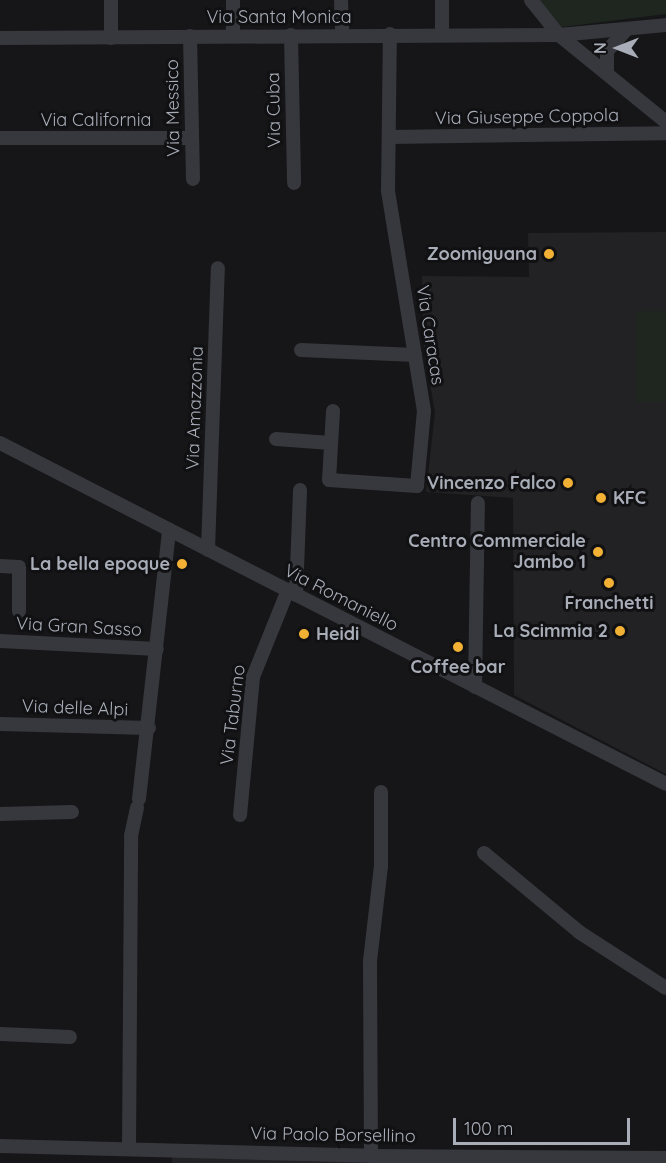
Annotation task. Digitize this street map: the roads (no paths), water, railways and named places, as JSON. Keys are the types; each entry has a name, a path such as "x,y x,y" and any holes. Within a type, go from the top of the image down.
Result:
{"street":[{"path":"111,0 111,38"},
{"path":"233,0 233,35"},
{"path":"341,0 342,35"},
{"path":"442,0 442,34"},
{"path":"531,0 559,35 666,122"},
{"name":"Via Santa Monica","path":"0,38 390,34 559,35 666,25"},
{"path":"607,72 607,51 627,29"},
{"name":"Via Caracas","path":"333,411 329,480 417,486 424,411 388,190 390,34"},
{"name":"Via Cuba","path":"291,35 294,183"},
{"name":"Via Messico","path":"190,36 193,179"},
{"name":"Via Giuseppe Coppola","path":"389,137 666,133"},
{"name":"Via California","path":"0,138 192,138"},
{"name":"Via Amazzonia","path":"208,550 218,268"},
{"path":"301,350 415,355"},
{"path":"276,439 331,443"},
{"name":"Via Romaniello","path":"0,443 666,784"},
{"path":"292,593 300,490"},
{"path":"475,687 478,503"},
{"path":"129,1148 131,836 149,728 169,530"},
{"path":"0,566 19,567 19,611"},
{"name":"Via Taburno","path":"240,814 252,677 292,593"},
{"name":"Via Gran Sasso","path":"0,641 157,649"},
{"name":"Via delle Alpi","path":"0,724 149,728"},
{"path":"371,1156 370,961 381,866 381,792"},
{"path":"0,814 72,812"},
{"path":"484,853 579,932 666,988"},
{"path":"0,1034 70,1037"},
{"name":"Via Paolo Borsellino","path":"0,1146 371,1156 666,1158"}],"place":[{"name":"Zoomiguana","path":"549,254"},
{"name":"Vincenzo Falco","path":"568,483"},
{"name":"KFC","path":"601,498"},
{"name":"Centro Commerciale Jambo 1","path":"598,552"},
{"name":"La bella epoque","path":"182,564"},
{"name":"Franchetti","path":"609,583"},
{"name":"La Scimmia 2","path":"620,631"},
{"name":"Heidi","path":"304,634"},
{"name":"Coffee bar","path":"458,647"}]}
